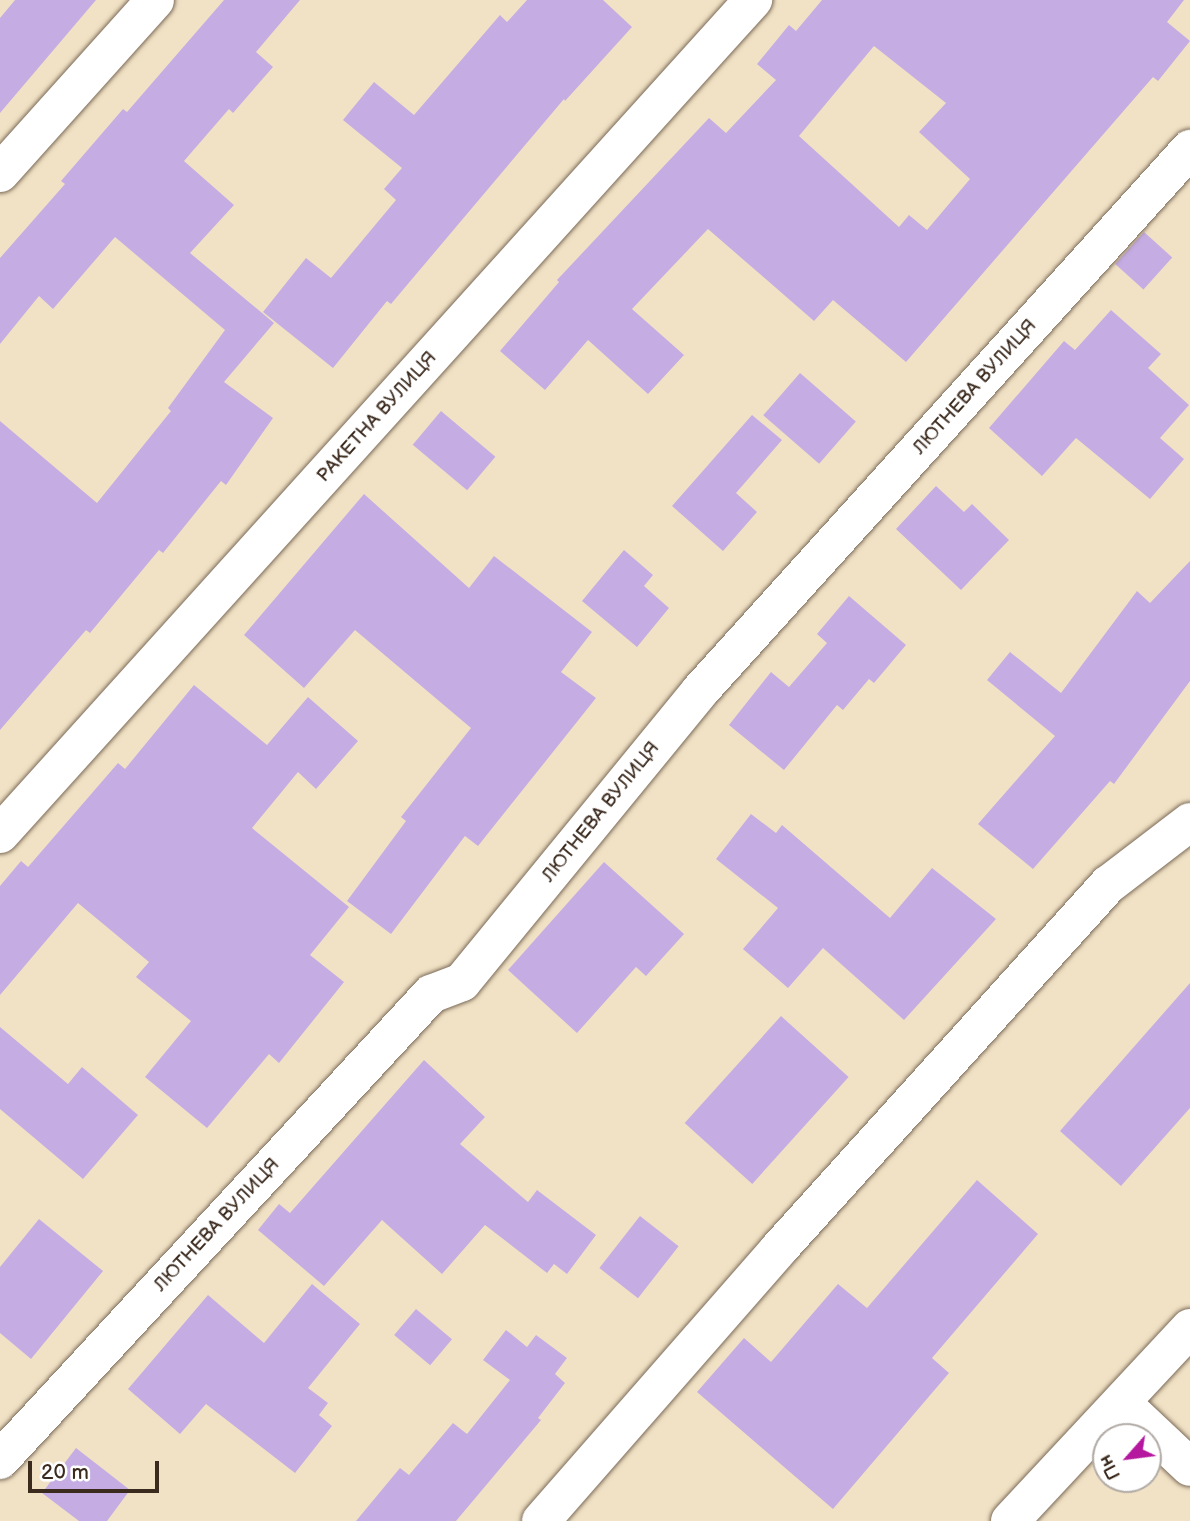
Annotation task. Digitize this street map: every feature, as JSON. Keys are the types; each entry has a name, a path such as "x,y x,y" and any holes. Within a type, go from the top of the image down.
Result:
{"street":[{"path":"0,173 155,0"},
{"name":"РАКЕТНА ВУЛИЦЯ","path":"0,834 753,0"},
{"name":"ЛЮТНЕВА ВУЛИЦЯ","path":"0,1460 431,993 462,982 700,691 1190,149"},
{"path":"541,1521 778,1251 1109,884 1190,822"},
{"path":"1010,1521 1190,1328"},
{"path":"1122,1403 1190,1466"}],"building":[{"path":"15,0 96,0 0,113 0,18"},
{"path":"224,0 300,0 256,52 273,67 233,113 229,109 184,161 234,205 190,253 274,323 224,382 273,418 226,485 221,481 163,553 159,550 90,633 86,630 0,730 0,421 97,503 171,411 168,408 225,330 115,237 53,309 39,296 0,344 0,258 65,184 61,181 123,109 127,112"},
{"path":"527,0 603,0 632,27 565,101 564,99 391,304 387,301 333,368 263,312 306,258 331,278 396,200 384,189 402,168 343,120 374,82 414,115 500,15 507,22"},
{"path":"822,0 1184,0 1167,22 1190,41 1158,81 1153,77 906,362 833,300 814,321 708,229 632,309 684,355 648,394 588,340 545,390 500,351 559,282 557,280 709,118 726,133 776,80 757,64 789,25 796,31","holes":["874,46 946,103 919,132 970,179 927,230 909,215 899,227 799,136"]},
{"path":"1144,232 1172,257 1143,289 1115,264"},
{"path":"1111,310 1161,354 1148,368 1189,405 1160,438 1184,459 1150,499 1076,438 1042,476 989,428 1064,341 1075,350"},
{"path":"800,373 856,422 819,464 763,415"},
{"path":"441,411 495,457 467,490 413,445"},
{"path":"752,415 782,440 736,493 757,512 723,551 672,506"},
{"path":"936,486 964,512 972,504 1009,540 961,590 896,529"},
{"path":"364,494 469,588 494,556 592,632 561,672 596,698 478,846 465,836 391,934 347,901 406,821 401,817 471,728 355,630 304,688 244,635"},
{"path":"624,550 653,575 644,586 669,608 637,647 582,601"},
{"path":"1190,561 1190,681 1114,784 1110,781 1033,869 978,824 1055,736 987,680 1010,652 1061,693 1137,591 1150,603"},
{"path":"849,596 906,645 874,683 869,679 843,710 837,705 784,770 729,725 771,672 789,687 827,643 817,634"},
{"path":"194,685 267,745 308,697 358,741 316,789 298,772 252,828 349,907 310,955 344,982 279,1063 269,1054 207,1128 145,1077 191,1021 136,977 149,962 78,903 0,995 0,886 21,861 28,867 118,763 125,769"},
{"path":"751,814 776,833 782,825 890,918 932,868 996,919 904,1020 823,948 788,988 743,949 778,908 716,859"},
{"path":"604,862 684,934 646,976 636,967 577,1033 508,970"},
{"path":"1190,983 1190,1108 1121,1186 1060,1131"},
{"path":"781,1016 849,1077 752,1184 685,1123"},
{"path":"0,1027 68,1084 82,1067 138,1115 83,1179 0,1109"},
{"path":"424,1060 485,1117 460,1144 528,1202 537,1190 596,1235 567,1274 554,1264 547,1273 485,1225 442,1274 382,1220 324,1286 258,1230 279,1204 290,1213"},
{"path":"977,1180 1038,1234 932,1358 949,1373 833,1509 697,1392 744,1338 771,1362 838,1284 867,1308"},
{"path":"640,1216 679,1246 638,1298 599,1268"},
{"path":"39,1219 103,1271 31,1359 0,1333 0,1267"},
{"path":"312,1284 360,1324 308,1388 328,1403 319,1415 332,1426 295,1473 206,1404 180,1434 128,1389 208,1295 264,1343"},
{"path":"416,1309 452,1339 430,1365 394,1335"},
{"path":"506,1330 527,1347 536,1335 567,1358 555,1374 565,1383 538,1418 541,1420 456,1521 356,1521 400,1468 409,1475 453,1423 467,1434 510,1380 483,1360"},
{"path":"76,1448 130,1490 107,1521 79,1521 42,1493"}]}
